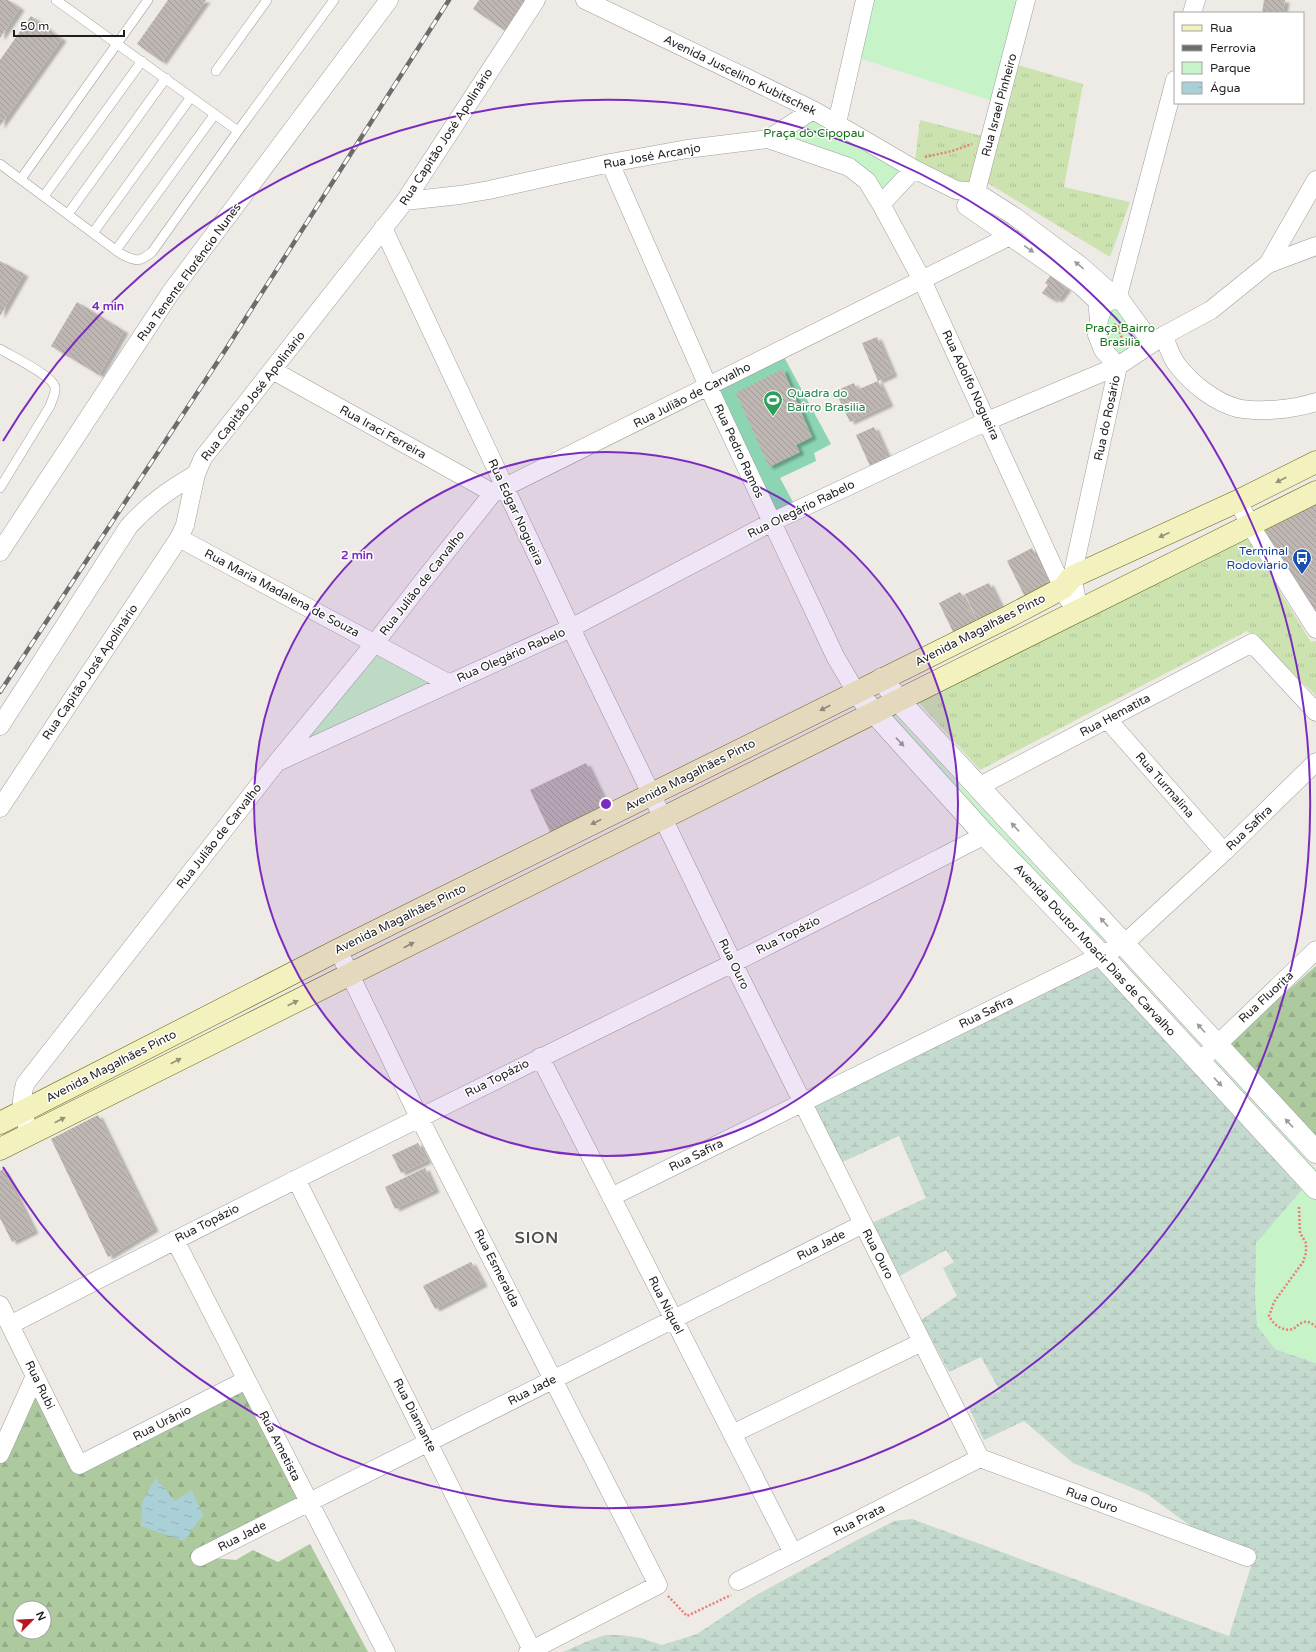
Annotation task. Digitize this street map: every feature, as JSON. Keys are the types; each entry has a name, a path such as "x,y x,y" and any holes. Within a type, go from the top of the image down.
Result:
{"main road":[{"name":"Avenida Magalhães Pinto","path":"0,1123 338,950 882,679 1068,583 1316,462"},
{"name":"Avenida Magalhães Pinto","path":"0,1149 1316,492"},
{"path":"734,753 745,777"}],"street":[{"name":"Rua Tenente Florêncio Nunes","path":"0,552 171,292 389,0"},
{"name":"Rua Capitão José Apolinário","path":"0,808 179,538 185,525 196,474 203,458 405,201 536,0"},
{"name":"Avenida Juscelino Kubitschek","path":"585,0 813,110 918,164 956,190 976,192 1040,234 1113,293 1153,342 1163,336"},
{"path":"838,123 864,0"},
{"name":"Rua Israel Pinheiro","path":"976,212 976,192 1026,0"},
{"path":"1192,12 1196,0"},
{"path":"1098,319 1105,304 1113,293 1174,83"},
{"path":"768,139 813,110"},
{"name":"Rua José Arcanjo","path":"405,201 489,190 610,163 687,149 768,139 849,167 867,181 882,204"},
{"name":"Rua Pedro Ramos","path":"610,163 708,386 835,656 856,692"},
{"path":"882,204 918,164"},
{"path":"1268,264 1316,180"},
{"path":"956,190 968,209 976,212 1080,285 1097,301 1098,319"},
{"name":"Rua Adolfo Nogueira","path":"882,204 922,280 987,421 1068,583"},
{"name":"Rua Edgar Nogueira","path":"384,228 499,491 571,628 652,794"},
{"name":"Rua Julião de Carvalho","path":"21,1112 21,1102 25,1084 278,762 375,643 423,580 499,491 1010,236"},
{"name":"Rua Olegário Rabelo","path":"278,762 571,628 772,522 987,421 1118,366 1163,336 1210,310 1268,264 1316,246"},
{"name":"Rua do Rosário","path":"1077,611 1068,583 1118,366 1103,350 1097,335 1098,319"},
{"path":"1163,336 1177,365 1192,381 1212,397 1237,408 1268,410 1316,402"},
{"name":"Rua Iraci Ferreira","path":"272,370 499,491"},
{"path":"0,726 129,526 143,510 161,496 196,474"},
{"path":"1238,501 1250,525 1316,629"},
{"name":"Rua Maria Madalena de Souza","path":"179,538 448,683"},
{"name":"Rua Hematita","path":"978,787 1252,643 1316,712"},
{"name":"Avenida Doutor Moacir Dias de Carvalho","path":"882,679 898,700 1316,1152"},
{"name":"Avenida Doutor Moacir Dias de Carvalho","path":"856,692 986,835 1101,955 1316,1188"},
{"name":"Rua Turmalina","path":"1107,718 1224,852"},
{"name":"Rua Safira","path":"611,1197 1124,944 1224,852 1316,762"},
{"name":"Rua Ouro","path":"652,794 802,1103 980,1458 1246,1557"},
{"name":"Rua Topázio","path":"10,1325 419,1117 733,963 986,835"},
{"name":"Rua Esmeralda","path":"338,950 419,1117 658,1585"},
{"name":"Rua Fluorita","path":"1199,1062 1316,950"},
{"name":"Rua Niquel","path":"540,1057 793,1553"},
{"path":"21,1112 31,1134"},
{"name":"Rua Diamante","path":"296,1179 531,1651"},
{"name":"Rua Jade","path":"200,1557 863,1224"},
{"name":"Rua Ametista","path":"175,1240 386,1652"},
{"name":"Rua Rubi","path":"0,1305 79,1465"},
{"path":"732,1434 922,1342"},
{"path":"0,1454 35,1376"},
{"name":"Rua Urânio","path":"79,1465 246,1380"},
{"name":"Rua Prata","path":"738,1581 980,1458"},
{"path":"531,1651 658,1585"}],"lane":[{"path":"56,0 238,131"},
{"path":"21,179 148,0"},
{"path":"216,71 267,0"},
{"path":"0,164 116,250 136,260 141,260 152,252 334,0"},
{"path":"44,196 142,61"},
{"path":"68,214 166,78"},
{"path":"93,233 191,97"},
{"path":"116,250 215,114"},
{"path":"0,349 42,373 55,387 50,406 0,488"}],"path":[{"path":"918,164 928,155 958,150 967,145 990,138"},
{"path":"1121,328 1120,333 1123,341"},
{"path":"1299,1207 1300,1233 1306,1243 1306,1253 1303,1262 1274,1302 1269,1316 1272,1322 1278,1327 1286,1330 1293,1329 1304,1322 1308,1322 1316,1327"},
{"path":"658,1585 687,1616 740,1591 738,1581"}],"green space":[{"path":"864,0 1026,0 999,103 852,56"},
{"path":"1018,65 1083,84 1064,187 1130,202 1110,257 984,181"},
{"name":"Praça do Cipopau","path":"813,110 914,169 881,204 864,179 768,139"},
{"path":"920,120 990,138 976,192 914,169"},
{"name":"Praça Bairro Brasilia","path":"1118,296 1153,342 1118,366 1099,319"},
{"name":"Quadra do Bairro Brasilia","path":"784,357 831,444 814,453 816,461 780,478 793,502 774,513 718,389"},
{"path":"1245,535 1311,642 1316,641 1316,695 1247,631 980,770 911,694"},
{"path":"375,643 448,683 277,762"},
{"path":"893,713 1106,942 1099,949 885,718"},
{"path":"1118,956 1316,1169 1316,1179 1112,961"},
{"path":"1095,963 1307,1184 1275,1349 1316,1363 1316,1652 563,1652 605,1635 621,1635 641,1638 662,1645 697,1634 753,1597 859,1539 894,1521 912,1519 1229,1636 1256,1551 1192,1527 1147,1494 1073,1463 1024,1421 984,1440 968,1406 1000,1391 981,1357 949,1372 921,1320 957,1296 943,1268 954,1262 946,1250 900,1276 872,1223 926,1198 899,1136 838,1164 809,1106"},
{"path":"1316,966 1316,1138 1228,1043"},
{"path":"1307,1184 1316,1195 1316,1363 1275,1349 1257,1326 1255,1295 1256,1243"},
{"path":"35,1376 79,1465 246,1380 309,1502 201,1557 236,1560 253,1550 278,1562 310,1544 368,1652 0,1652 0,1454"}],"water":[{"path":"156,1478 175,1501 192,1490 203,1515 184,1541 141,1526 142,1502"}],"building":[{"path":"0,0 8,0 20,8 0,38"},
{"path":"168,0 206,0 162,62 137,44"},
{"path":"479,0 524,0 524,5 507,32 473,9"},
{"path":"1264,0 1285,0 1283,12 1262,12"},
{"path":"31,16 62,39 0,126 0,60"},
{"path":"0,261 24,274 0,316"},
{"path":"1050,276 1067,288 1058,300 1055,298 1053,300 1042,293 1048,285 1045,283"},
{"path":"77,302 124,331 99,375 51,346"},
{"path":"877,337 893,374 878,381 862,343"},
{"path":"783,369 812,437 796,445 800,452 769,467 736,393"},
{"path":"878,381 889,404 850,422 835,391 854,383 857,390"},
{"path":"874,427 888,458 870,466 856,435"},
{"name":"Terminal Rodoviario","path":"1316,502 1316,620 1261,529"},
{"path":"1032,548 1051,586 1026,599 1007,561"},
{"path":"989,583 1005,616 981,628 965,594"},
{"path":"960,592 977,625 955,636 939,603"},
{"path":"586,763 608,809 552,836 530,790"},
{"path":"98,1115 154,1229 108,1257 51,1139"},
{"path":"418,1143 427,1161 401,1173 392,1155"},
{"path":"425,1168 435,1190 395,1209 385,1187"},
{"path":"3,1169 34,1231 12,1242 0,1218 0,1171"},
{"path":"471,1262 483,1284 435,1309 423,1286"}],"railway":[{"path":"0,692 226,349 449,0"}],"place":[{"name":"Quadra do Bairro Brasilia","path":"773,417"},
{"name":"Terminal Rodoviario","path":"1302,575"}],"district":[{"name":"SION","path":"537,1237"}]}
